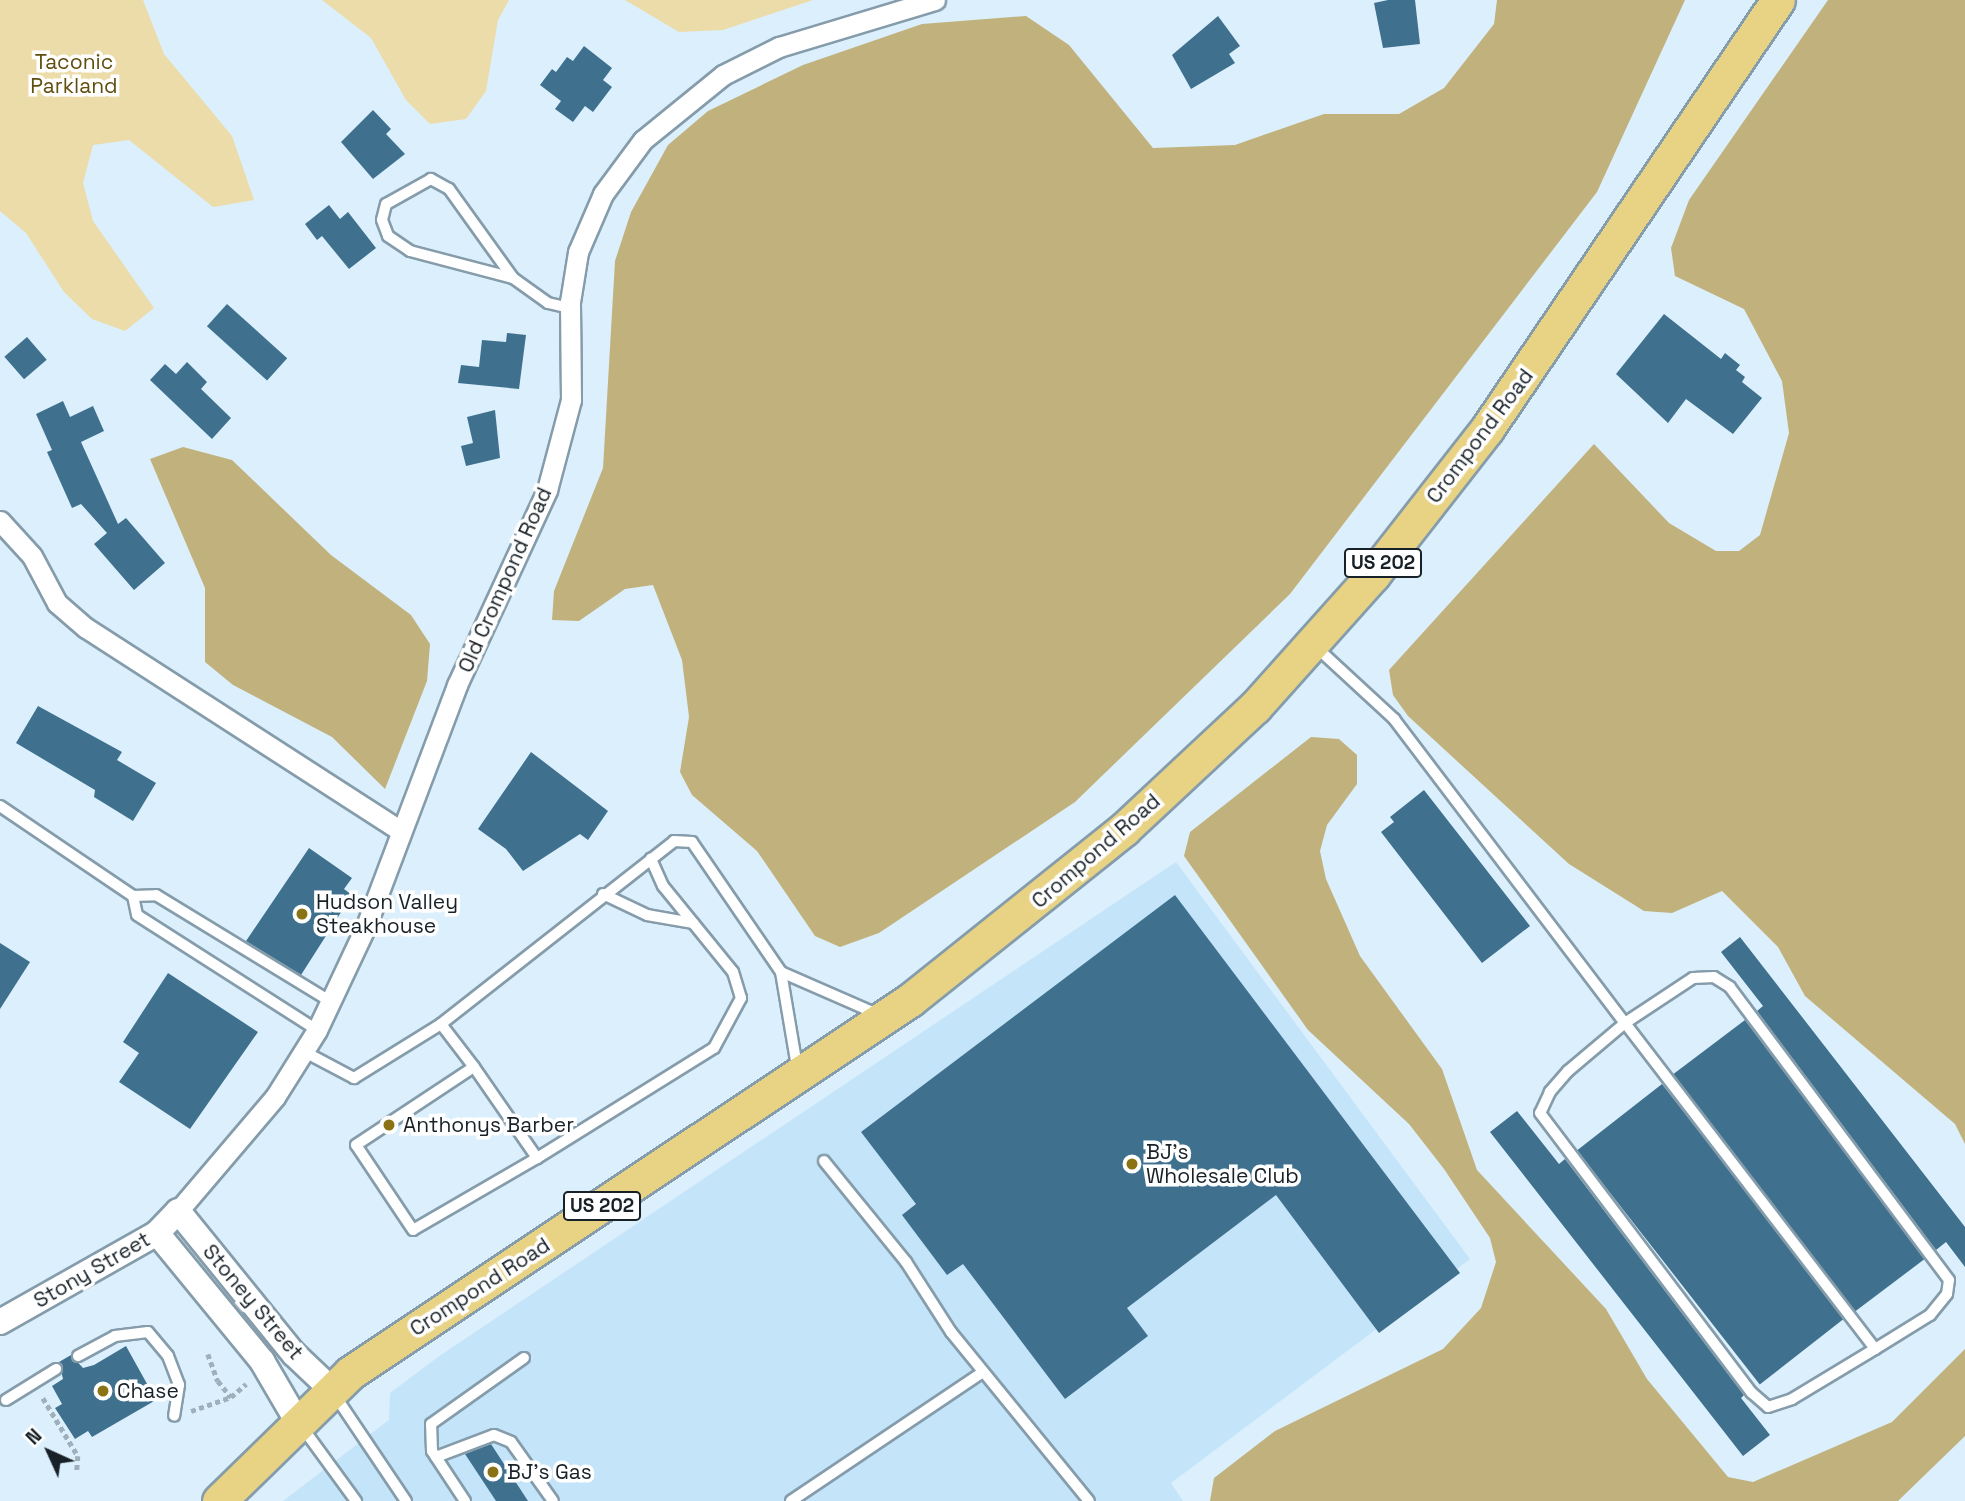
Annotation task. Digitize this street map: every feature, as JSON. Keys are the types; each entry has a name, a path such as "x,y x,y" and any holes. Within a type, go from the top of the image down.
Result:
{"highway":[{"name":"Crompond Road","path":"219,1501 297,1421 370,1359 886,1018 1124,830 1314,646 1518,386 1778,0"}],"street":[{"name":"Old Crompond Road","path":"178,1211 260,1116 317,1030 366,926 399,830 457,685 547,490 571,400 570,307 578,252 603,194 643,140 678,108 723,75 779,47 935,0"},
{"path":"0,521 32,556 57,603 86,628 399,830"},
{"name":"Stony Street","path":"0,1322 157,1233 178,1211"},
{"name":"Stoney Street","path":"178,1211 294,1354 332,1390"},
{"name":"Stoney Street","path":"157,1233 262,1362 297,1421"}],"lane":[{"path":"513,278 410,251 388,236 382,220 386,204 431,179 449,189 513,278 548,303 570,307"},
{"path":"1314,646 1394,719 1875,1349"},
{"path":"0,806 133,896 156,895 331,1002"},
{"path":"303,1051 354,1078 441,1024 603,894 674,841 692,842 781,972 798,1078"},
{"path":"474,1067 356,1145 413,1230 537,1158 714,1048 741,999 733,972 663,886 650,859"},
{"path":"603,894 648,915 693,923"},
{"path":"133,896 137,915 317,1030"},
{"path":"781,972 886,1018"},
{"path":"1714,977 1739,998 1949,1280 1947,1294 1930,1315 1792,1399 1768,1407 1718,1350 1541,1113 1550,1092 1568,1071 1625,1023 1693,978 1714,977"},
{"path":"441,1024 537,1158"},
{"path":"824,1161 906,1262 983,1372 1089,1501"},
{"path":"78,1356 115,1336 148,1332 168,1356 179,1385 174,1416"},
{"path":"465,1501 436,1457 431,1424 524,1358"},
{"path":"6,1400 57,1369"},
{"path":"791,1501 983,1372"},
{"path":"332,1390 406,1501"},
{"path":"297,1421 356,1501"},
{"path":"436,1457 494,1434 511,1442 553,1501"}],"path":[{"path":"208,1354 218,1381 231,1397"},
{"path":"187,1413 231,1397 246,1384"},
{"path":"43,1398 78,1456 77,1471"}],"shaded area":[{"path":"1497,0 1685,0 1597,192 1290,594 1075,802 879,933 840,947 815,936 757,851 692,795 680,772 689,717 682,660 653,585 625,589 579,621 552,620 554,591 603,468 615,261 631,212 668,145 708,111 803,65 922,24 1026,16 1069,45 1153,148 1235,145 1324,114 1399,114 1444,88 1494,24"},
{"path":"1828,0 1965,0 1965,1144 1955,1124 1805,996 1778,947 1722,891 1672,913 1644,911 1569,864 1408,716 1393,695 1389,670 1594,444 1669,523 1716,551 1739,551 1760,535 1789,433 1782,381 1744,309 1675,276 1671,248 1689,200"},
{"path":"183,447 232,460 331,555 411,615 430,644 427,681 385,789 332,737 233,685 205,662 205,588 150,459"},
{"path":"1311,737 1339,739 1357,755 1357,784 1327,825 1320,851 1326,879 1360,956 1442,1069 1477,1170 1606,1309 1647,1379 1728,1477 1753,1482 1892,1422 1965,1349 1965,1436 1898,1501 1210,1501 1214,1478 1275,1431 1443,1349 1481,1308 1496,1262 1490,1238 1444,1169 1409,1124 1308,1030 1184,856 1190,832"},
{"path":"1176,862 1470,1259 1171,1483 1183,1501 283,1501 389,1420 390,1393 438,1357"}],"green space":[{"name":"Taconic Parkland","path":"0,0 143,0 164,54 232,136 254,200 213,207 129,140 93,145 83,183 93,221 154,308 125,331 92,319 64,292 26,233 0,211"},
{"path":"322,0 509,0 498,20 486,91 466,119 430,124 406,100 371,38"},
{"path":"625,0 813,0 723,30 679,32"}],"building":[{"path":"1415,0 1420,44 1383,48 1374,3"},
{"path":"1218,16 1240,46 1229,54 1235,63 1191,89 1172,55"},
{"path":"584,46 612,68 603,80 612,87 593,112 585,106 573,122 555,109 561,101 540,85 552,69 556,72 567,57 573,61"},
{"path":"373,110 391,129 386,134 405,154 373,179 341,142"},
{"path":"329,205 340,219 348,212 376,248 349,269 322,236 317,240 305,224"},
{"path":"227,304 287,358 267,380 207,326"},
{"path":"1664,314 1721,359 1725,353 1740,365 1736,370 1745,377 1742,382 1762,398 1733,434 1686,399 1668,423 1616,374"},
{"path":"507,333 526,335 519,389 458,383 461,365 479,367 482,340 506,342"},
{"path":"27,337 47,360 24,379 4,357"},
{"path":"187,362 207,382 201,389 231,418 212,439 150,380 165,364 176,374"},
{"path":"63,401 70,417 93,406 104,431 81,442 118,524 126,518 165,563 134,590 94,544 107,533 81,504 72,508 47,452 52,450 36,414"},
{"path":"495,410 500,458 466,466 461,446 473,443 467,417"},
{"path":"38,706 122,752 117,760 156,783 133,821 94,797 95,790 16,743"},
{"path":"531,752 608,811 588,840 580,834 523,871 506,849 478,829"},
{"path":"1424,790 1530,926 1482,963 1381,832 1394,822 1390,817"},
{"name":"Hudson Valley Steakhouse","path":"309,848 352,878 344,889 352,895 301,975 246,941"},
{"name":"BJ's Wholesale Club","path":"1175,895 1460,1273 1379,1333 1276,1195 1127,1308 1148,1336 1065,1399 963,1264 947,1275 902,1215 916,1204 861,1132"},
{"path":"1740,937 1965,1227 1965,1267 1946,1242 1936,1250 1757,1011 1763,1006 1721,952"},
{"path":"0,943 30,962 0,1009"},
{"path":"168,973 258,1032 190,1129 119,1082 139,1053 123,1042"},
{"path":"1745,1020 1925,1259 1853,1313 1673,1074"},
{"path":"1662,1084 1845,1318 1760,1385 1577,1150"},
{"path":"1517,1111 1559,1164 1565,1159 1744,1395 1741,1398 1770,1435 1743,1456 1490,1132"},
{"name":"Chase","path":"126,1346 156,1400 92,1437 88,1431 75,1439 55,1408 62,1404 52,1386 63,1379 59,1362 71,1355 83,1368 94,1365"},
{"name":"BJ's Gas","path":"491,1444 528,1501 496,1501 465,1454"}],"place":[{"name":"Hudson Valley Steakhouse","path":"302,914"},
{"name":"Anthonys Barber","path":"389,1125"},
{"name":"BJ's Wholesale Club","path":"1132,1164"},
{"name":"Chase","path":"103,1391"},
{"name":"BJ's Gas","path":"493,1472"}]}
